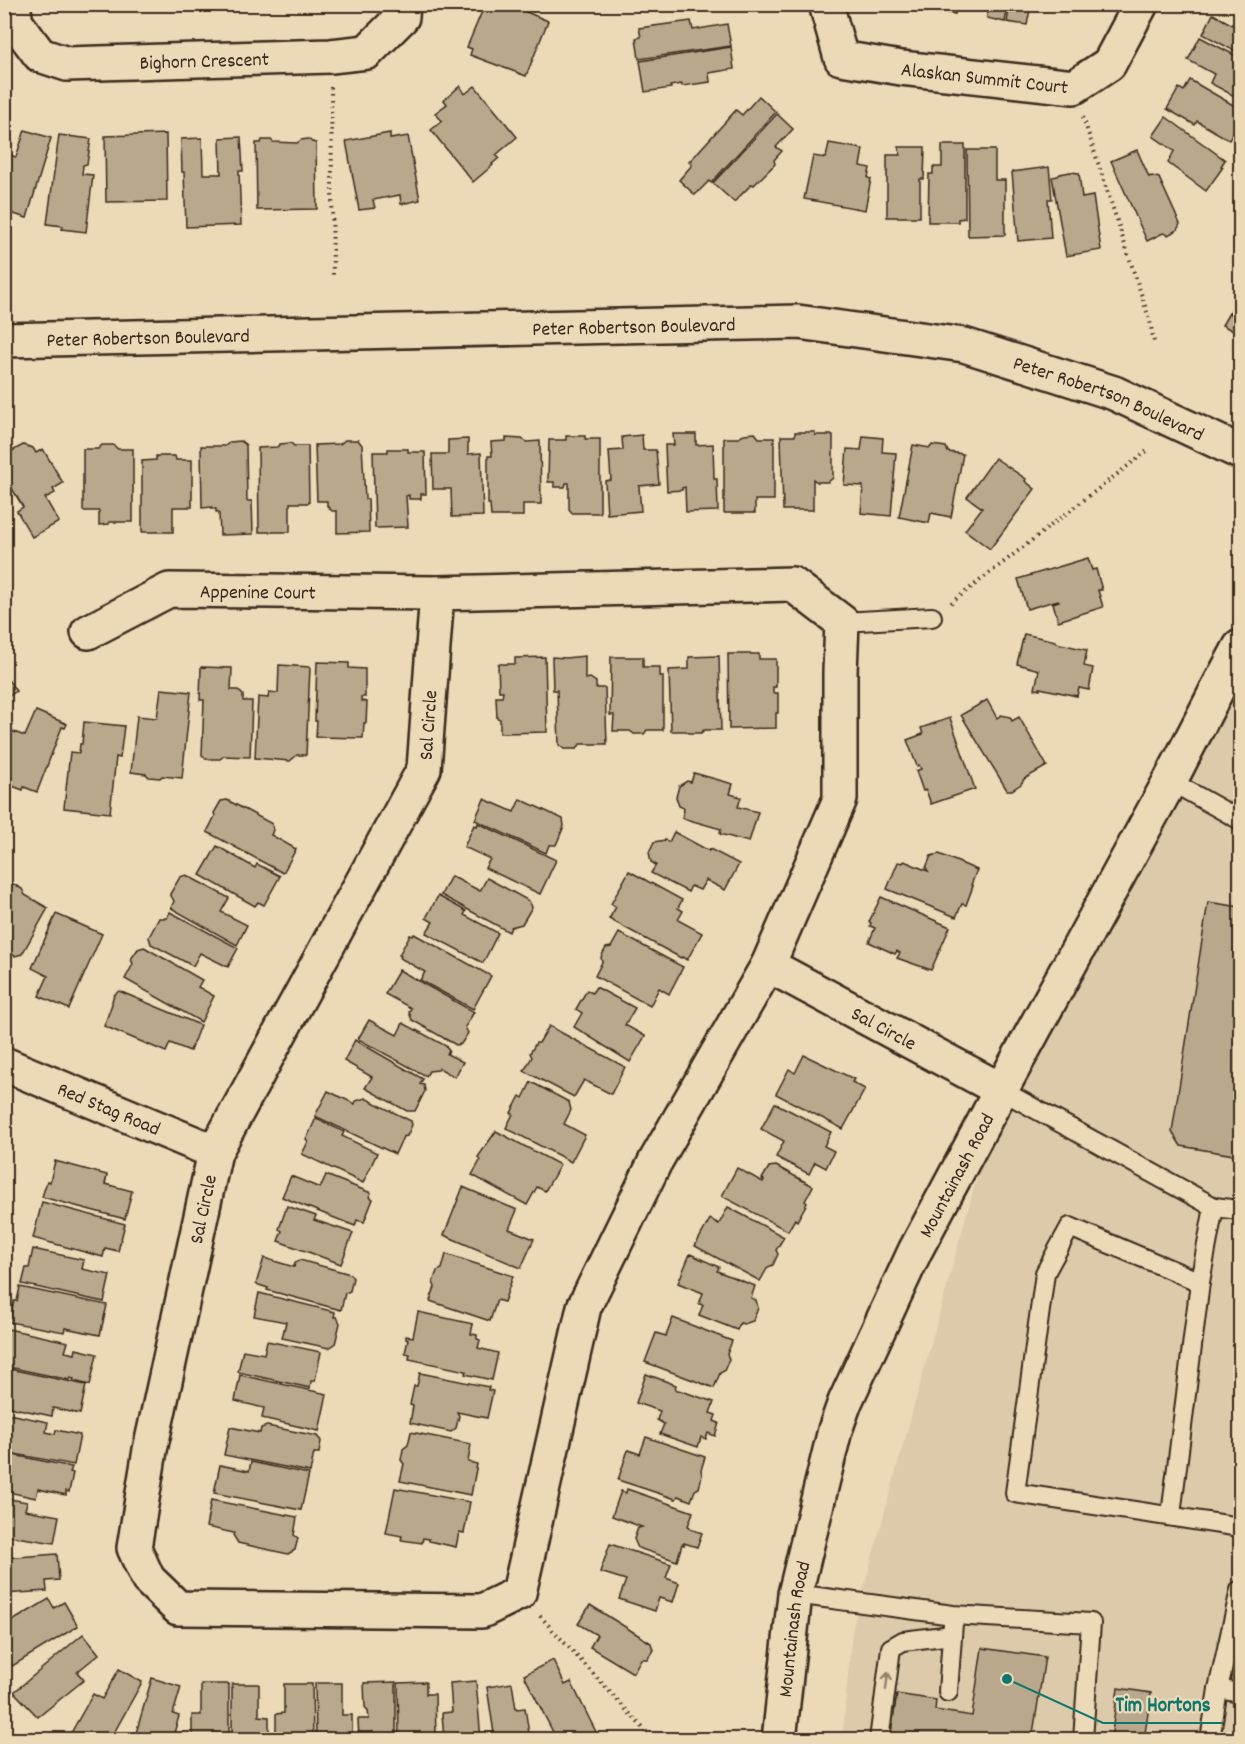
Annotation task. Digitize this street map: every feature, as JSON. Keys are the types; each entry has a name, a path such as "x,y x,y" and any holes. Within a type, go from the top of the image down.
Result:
{"street":[{"name":"Bighorn Crescent","path":"12,4 15,23 40,55 67,64 331,56 367,52 402,17 404,4"},
{"name":"Alaskan Summit Court","path":"826,4 841,58 901,68 1074,87 1109,64 1141,4"},
{"name":"Peter Robertson Boulevard","path":"4,340 798,322 964,345 1114,393 1240,452"},
{"path":"437,593 792,584 842,622 840,799 768,965 655,1162 584,1306 519,1593"},
{"name":"Appenine Court","path":"88,632 169,590 437,593"},
{"name":"Sal Circle","path":"437,593 424,769 214,1152 150,1450 134,1548 148,1579 178,1608 482,1611 519,1593"},
{"name":"Mountainash Road","path":"779,1740 795,1594 835,1430 845,1402 915,1251 1170,781 1240,647"},
{"name":"Sal Circle","path":"768,965 1001,1090"},
{"name":"Red Stag Road","path":"4,1064 214,1152"}],"lane":[{"path":"842,622 932,617"},
{"path":"1170,781 1240,820"},
{"path":"1001,1090 1214,1206 1240,1210"},
{"path":"1171,1515 1200,1282 1214,1206"},
{"path":"1200,1282 1070,1227 1045,1273 1015,1492 1240,1527"},
{"path":"1210,1740 1218,1689 1240,1590"},
{"path":"795,1594 953,1616 1091,1623 1083,1740"},
{"path":"948,1692 953,1616"},
{"path":"879,1740 891,1647 903,1641 952,1635"},
{"path":"1218,1689 1240,1693"}],"path":[{"path":"331,56 333,277"},
{"path":"1074,87 1150,321 1154,342"},
{"path":"932,617 1147,451"},
{"path":"519,1593 654,1740"}],"shaded area":[{"path":"1220,684 1240,695 1240,1739 842,1740 852,1631 1001,1090"}],"building":[{"path":"491,4 507,4 548,21 526,76 470,55 472,49 467,47 483,9 489,11"},
{"path":"936,4 957,4 955,14 935,10"},
{"path":"989,4 1008,4 1005,22 987,18"},
{"path":"1010,4 1031,4 1027,25 1007,22"},
{"path":"1213,14 1240,29 1240,54 1203,34"},
{"path":"691,21 693,30 727,24 731,46 639,59 636,38 641,37 639,28"},
{"path":"1200,37 1240,58 1240,99 1210,83 1214,74 1188,60"},
{"path":"731,47 734,69 709,73 710,82 682,86 682,84 645,92 640,61"},
{"path":"1190,80 1240,109 1240,121 1229,140 1197,121 1195,125 1167,109 1179,88 1184,91"},
{"path":"460,86 465,94 475,86 517,137 496,155 499,158 473,182 431,130 442,121 435,113 447,104 444,100"},
{"path":"759,96 776,112 711,183 709,181 695,195 679,180 692,165 689,162 736,110 742,115"},
{"path":"777,114 793,129 776,147 782,151 774,160 775,164 734,202 713,183"},
{"path":"1166,117 1225,160 1221,166 1223,167 1206,191 1168,163 1174,151 1153,136"},
{"path":"25,130 51,138 27,218 10,213 10,209 4,208 4,167 9,155 16,157"},
{"path":"390,133 390,139 408,136 420,200 401,204 400,195 373,200 375,208 359,210 346,141"},
{"path":"166,134 167,201 106,202 105,136"},
{"path":"59,135 91,139 87,164 83,165 82,174 93,175 86,232 62,229 63,226 47,224"},
{"path":"241,137 243,171 239,171 241,225 186,227 181,139 202,138 203,174 221,174 220,138"},
{"path":"308,139 316,143 317,209 257,210 256,143 271,140 297,143"},
{"path":"829,143 863,149 860,166 870,168 868,178 871,179 865,210 804,199 813,156 826,158"},
{"path":"942,145 965,145 965,218 958,219 958,222 928,222 929,174 933,174 933,167 942,167"},
{"path":"899,147 925,147 924,179 920,179 920,217 887,217 887,155 900,155"},
{"path":"967,150 995,150 995,180 1005,180 1005,235 968,236"},
{"path":"1137,150 1149,177 1159,178 1180,224 1177,230 1168,235 1163,233 1147,241 1111,161"},
{"path":"1049,167 1052,199 1048,199 1051,238 1018,241 1012,172"},
{"path":"1070,172 1079,173 1082,198 1093,196 1101,250 1066,256 1052,177"},
{"path":"1240,286 1240,339 1235,336 1237,333 1222,325 1230,314 1233,302 1231,300"},
{"path":"795,432 833,435 833,478 828,482 817,482 813,479 813,510 783,510 781,436 795,436"},
{"path":"755,433 759,438 774,438 774,500 755,500 755,513 724,513 724,438 739,438 744,434"},
{"path":"673,434 696,434 696,445 713,444 718,511 686,512 685,487 682,490 667,491 665,445 674,445"},
{"path":"642,435 643,450 656,450 659,484 639,486 641,511 607,514 605,481 611,480 609,451 623,450 622,437"},
{"path":"566,436 600,439 600,513 572,513 569,509 569,483 566,483 565,487 554,487 554,482 548,482 549,440 566,440"},
{"path":"863,436 883,438 882,452 896,453 891,516 861,513 863,486 844,485 847,449 861,450"},
{"path":"506,438 522,439 527,442 540,441 541,504 523,504 523,516 491,516 490,504 488,504 488,456 492,456 491,442 506,441"},
{"path":"468,439 468,454 481,453 483,516 452,517 451,489 433,489 432,454 448,454 448,440"},
{"path":"345,440 358,440 362,445 369,532 337,533 337,511 332,511 327,506 327,501 317,501 315,445 340,444"},
{"path":"241,441 246,445 247,501 252,501 253,534 220,535 219,513 212,507 202,508 201,446 225,446 230,442"},
{"path":"291,443 294,446 308,446 309,503 290,503 290,532 259,532 258,448 277,447 280,444"},
{"path":"23,445 33,448 36,453 43,449 63,483 53,489 55,493 45,498 59,522 32,537 17,511 23,507 4,475 4,470 12,466 9,461 12,451"},
{"path":"102,445 113,445 118,449 133,449 133,522 109,522 109,524 99,525 99,511 83,511 83,449 98,449"},
{"path":"913,445 930,448 932,445 946,447 948,452 963,454 951,517 931,513 929,523 899,517"},
{"path":"388,449 425,452 426,494 421,494 421,499 409,499 409,495 406,496 408,527 375,528 373,452 388,452"},
{"path":"156,456 175,456 176,460 192,460 192,507 173,507 173,532 142,532 142,461 156,460"},
{"path":"995,458 1026,479 1025,481 1035,489 990,549 965,530 982,508 967,497"},
{"path":"1088,558 1092,570 1096,569 1102,590 1098,590 1103,607 1058,621 1053,603 1058,600 1027,609 1018,579"},
{"path":"1024,634 1087,650 1084,666 1093,668 1089,690 1079,688 1077,696 1040,688 1040,690 1035,689 1039,670 1017,664"},
{"path":"728,654 759,654 759,659 776,659 776,687 773,687 773,693 778,693 776,728 729,729"},
{"path":"585,656 585,679 590,678 596,682 596,688 605,688 607,744 580,744 577,749 564,749 559,745 557,690 553,690 552,657"},
{"path":"719,656 721,730 704,730 701,733 671,731 669,670 689,669 689,657"},
{"path":"545,657 547,732 500,733 496,697 502,697 503,691 499,691 498,664 515,664 515,658"},
{"path":"611,657 643,657 643,667 660,667 660,676 663,676 663,730 647,730 644,734 613,731 614,715 610,715"},
{"path":"317,662 349,663 349,668 365,669 365,697 361,697 361,701 367,702 363,738 316,737"},
{"path":"279,665 310,667 306,755 297,755 290,761 255,758 258,697 268,698 269,692 278,693"},
{"path":"201,667 232,668 231,690 238,690 243,695 243,701 252,701 250,757 224,756 220,759 206,759 202,755 204,700 200,700"},
{"path":"4,674 16,691 4,700"},
{"path":"161,689 191,692 182,778 149,777 146,774 131,772 137,716 157,718"},
{"path":"987,700 997,718 1001,715 1010,717 1012,721 1019,717 1047,766 1024,779 1012,790 1007,790 961,715"},
{"path":"36,711 67,724 65,728 62,727 37,792 4,783 4,734 9,736 11,731 25,736"},
{"path":"950,718 975,789 931,804 926,790 923,791 916,771 921,769 919,765 917,766 907,740 923,734 921,728"},
{"path":"84,722 124,726 120,758 116,757 110,813 64,808 70,752 79,753"},
{"path":"694,773 733,784 730,794 741,797 738,807 758,812 749,842 720,834 721,829 682,818 684,808 679,806 676,797 679,786 687,781 691,782"},
{"path":"484,799 514,812 520,799 563,819 564,826 556,845 549,845 546,853 475,820"},
{"path":"227,800 272,824 271,835 296,849 283,873 207,832 221,801"},
{"path":"478,823 556,860 540,894 485,868 490,859 464,847 474,825 477,826"},
{"path":"674,832 739,864 725,890 706,880 700,890 691,886 688,892 651,873 656,865 651,862 649,852 654,842 665,840 669,842"},
{"path":"217,846 255,868 257,864 280,876 264,905 258,902 255,906 200,875"},
{"path":"939,854 977,870 966,905 962,904 956,917 887,889 898,862 903,863 904,861 928,871 926,868 931,856"},
{"path":"629,871 682,900 678,908 683,911 678,920 702,933 687,960 609,919 616,907 611,904"},
{"path":"186,875 229,898 221,912 247,925 237,945 171,908 174,901 170,894 180,877"},
{"path":"451,876 480,891 487,878 529,901 532,907 522,924 511,927 509,932 441,895"},
{"path":"11,883 22,889 25,895 48,908 22,954 15,956 4,950 4,884"},
{"path":"438,896 466,911 464,915 498,933 483,963 426,933 433,922 426,918"},
{"path":"881,897 950,927 931,970 897,958 900,953 897,951 895,954 869,942 875,928 870,926 869,922"},
{"path":"1208,902 1240,907 1240,1156 1181,1146 1172,1132"},
{"path":"170,912 238,948 228,967 200,953 193,966 151,944 149,937 159,918 167,918"},
{"path":"56,914 102,934 69,1009 39,996 48,976 32,968"},
{"path":"619,933 683,967 669,994 659,988 650,1006 595,976 606,948 611,947"},
{"path":"414,934 491,976 473,1009 420,980 425,972 400,958 399,955 410,935"},
{"path":"144,947 202,980 198,987 214,996 201,1022 125,979 133,964 131,959 138,949"},
{"path":"399,970 474,1012 465,1027 468,1033 461,1044 456,1045 412,1020 409,1012 411,1008 385,994"},
{"path":"596,987 635,1008 625,1025 645,1036 630,1062 574,1027 582,1013 576,1009 587,990 592,993"},
{"path":"119,991 200,1025 190,1051 170,1043 166,1052 104,1026 114,995"},
{"path":"369,1020 397,1035 403,1023 446,1046 449,1051 447,1054 463,1062 455,1077 439,1068 429,1071 426,1076 358,1039"},
{"path":"549,1026 625,1067 611,1094 584,1080 574,1097 524,1071 532,1057 530,1053"},
{"path":"355,1040 423,1079 420,1084 424,1085 425,1091 415,1111 407,1111 365,1088 372,1077 344,1061"},
{"path":"804,1055 854,1079 852,1082 865,1089 843,1129 776,1094 789,1069 795,1073"},
{"path":"531,1082 569,1102 571,1110 564,1124 585,1135 571,1162 506,1128 520,1096 523,1098"},
{"path":"328,1091 355,1104 356,1101 365,1098 411,1121 412,1125 407,1136 403,1137 395,1154 315,1116"},
{"path":"775,1103 831,1132 824,1146 834,1151 826,1168 815,1162 809,1174 776,1157 784,1141 761,1129"},
{"path":"316,1118 344,1132 342,1136 377,1153 363,1183 302,1154"},
{"path":"496,1131 560,1165 545,1191 537,1187 527,1205 472,1175 480,1161 478,1157"},
{"path":"55,1161 107,1175 105,1184 132,1191 125,1219 42,1197 47,1181 50,1182"},
{"path":"776,1166 813,1186 797,1221 795,1219 788,1231 722,1196 737,1168 763,1182 762,1179 769,1167"},
{"path":"326,1175 371,1193 369,1197 373,1199 364,1222 357,1220 355,1226 282,1197 291,1176 320,1188"},
{"path":"463,1187 517,1210 509,1229 534,1239 521,1268 444,1235"},
{"path":"42,1202 125,1224 118,1251 105,1248 103,1257 33,1238"},
{"path":"287,1206 316,1216 314,1220 353,1233 341,1264 278,1241 282,1231 279,1229"},
{"path":"728,1207 784,1237 776,1250 778,1254 773,1265 768,1267 760,1281 695,1246 710,1219 719,1224"},
{"path":"33,1249 84,1260 82,1269 110,1275 104,1302 22,1284 26,1268 29,1268"},
{"path":"446,1254 513,1276 504,1302 497,1300 490,1321 430,1301 435,1287 433,1282 437,1271 442,1269"},
{"path":"690,1254 719,1267 717,1271 755,1286 751,1298 756,1300 758,1308 753,1321 740,1323 737,1330 699,1315 703,1305 699,1304 703,1293 678,1283"},
{"path":"264,1258 294,1267 295,1263 300,1260 350,1274 353,1278 350,1291 345,1293 341,1310 267,1290 268,1288 256,1284"},
{"path":"20,1287 107,1305 100,1335 65,1328 64,1332 9,1322"},
{"path":"259,1293 335,1312 334,1317 337,1317 340,1323 335,1344 329,1348 282,1338 286,1322 254,1316"},
{"path":"418,1312 473,1324 471,1334 477,1335 477,1339 480,1340 478,1348 498,1353 492,1380 465,1374 466,1371 409,1359 410,1354 405,1353 408,1340 406,1336 413,1337"},
{"path":"673,1318 732,1341 727,1354 729,1359 714,1388 645,1362 656,1333 666,1336"},
{"path":"8,1329 68,1342 65,1352 75,1354 76,1349 97,1354 90,1385 73,1381 74,1379 70,1378 70,1380 4,1366 6,1351 4,1345"},
{"path":"267,1341 321,1352 315,1381 311,1381 310,1388 238,1372 243,1350 264,1354"},
{"path":"5,1368 86,1385 80,1414 53,1408 52,1416 4,1406"},
{"path":"420,1373 489,1387 488,1390 493,1391 487,1418 457,1412 459,1416 456,1428 451,1432 410,1423 413,1406 410,1405 414,1386 417,1386"},
{"path":"646,1374 676,1385 675,1389 714,1402 710,1413 716,1415 714,1421 719,1423 715,1436 708,1433 706,1439 701,1437 698,1447 660,1434 664,1424 657,1420 660,1411 636,1403"},
{"path":"240,1375 327,1394 319,1431 262,1418 264,1408 235,1401"},
{"path":"4,1413 48,1422 46,1432 55,1434 56,1430 80,1435 74,1465 4,1452"},
{"path":"267,1426 317,1436 321,1441 319,1453 314,1453 310,1472 224,1455 230,1427 260,1433 261,1428"},
{"path":"411,1432 471,1444 468,1462 477,1464 471,1495 400,1481 404,1464 401,1460 403,1449 408,1445"},
{"path":"646,1437 705,1457 699,1488 695,1490 691,1501 678,1496 676,1499 618,1480 628,1450 640,1454"},
{"path":"4,1453 72,1467 69,1492 66,1491 66,1495 38,1489 36,1498 4,1491"},
{"path":"251,1462 309,1474 301,1510 214,1493 220,1465 249,1471"},
{"path":"395,1488 470,1502 464,1533 459,1532 456,1547 423,1538 422,1543 401,1540 402,1536 386,1533"},
{"path":"627,1489 693,1512 688,1526 702,1533 697,1547 682,1544 677,1561 638,1548 634,1539 638,1528 642,1527 612,1516 621,1491 626,1493"},
{"path":"4,1498 27,1502 25,1510 59,1516 54,1543 4,1535"},
{"path":"211,1500 297,1517 294,1535 298,1538 295,1550 288,1554 238,1543 234,1533 206,1527"},
{"path":"610,1544 671,1564 666,1578 679,1583 673,1602 659,1598 655,1611 619,1599 626,1580 600,1572"},
{"path":"57,1554 59,1580 46,1581 47,1591 4,1594 4,1558"},
{"path":"49,1599 54,1608 64,1602 78,1626 4,1671 4,1626"},
{"path":"590,1605 651,1643 653,1650 647,1659 641,1659 633,1673 590,1647 597,1635 578,1624"},
{"path":"83,1634 99,1654 77,1672 84,1680 38,1717 14,1692"},
{"path":"982,1648 1045,1657 1032,1740 890,1740 897,1694 936,1700 935,1710 972,1716"},
{"path":"553,1660 565,1685 571,1682 597,1734 587,1740 557,1740 524,1675"},
{"path":"119,1669 142,1682 110,1740 67,1740 93,1694 102,1699"},
{"path":"152,1678 181,1687 173,1714 179,1716 172,1740 134,1740"},
{"path":"476,1681 481,1740 444,1740 442,1713 452,1712 450,1683"},
{"path":"396,1682 396,1740 359,1740 358,1719 369,1719 365,1707 364,1683"},
{"path":"426,1682 426,1694 435,1694 436,1740 399,1740 398,1683"},
{"path":"315,1683 342,1683 342,1715 352,1715 352,1740 316,1740"},
{"path":"512,1683 516,1709 525,1708 530,1740 495,1740 487,1687"},
{"path":"201,1684 229,1684 229,1740 192,1740 192,1715 201,1715"},
{"path":"232,1684 259,1684 259,1716 269,1717 269,1740 232,1740"},
{"path":"284,1684 312,1684 313,1740 276,1740 276,1714 284,1713"},
{"path":"1118,1688 1151,1693 1144,1740 1111,1740"}],"place":[{"name":"Tim Hortons","path":"1007,1679"}]}
